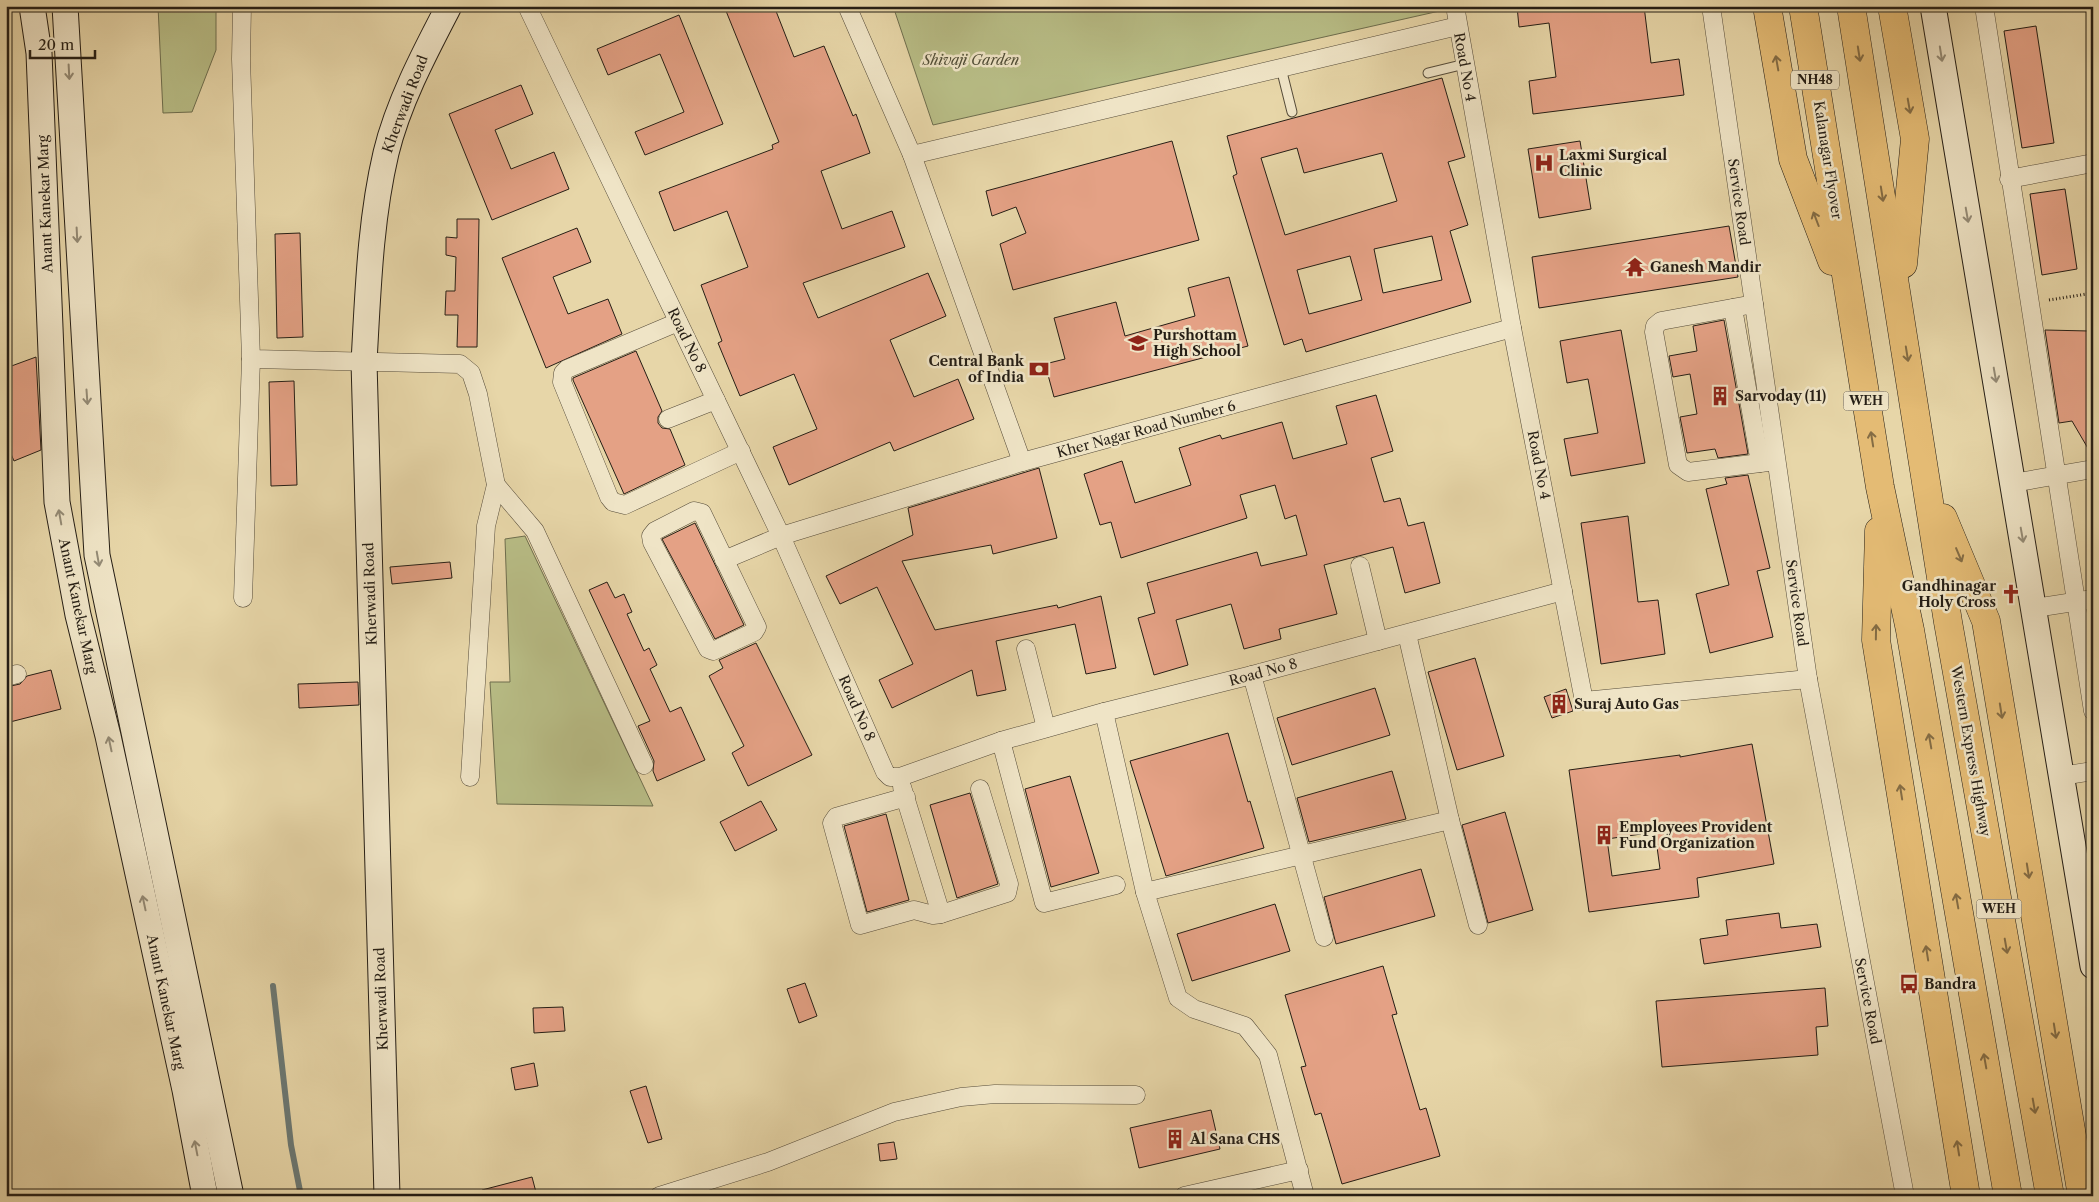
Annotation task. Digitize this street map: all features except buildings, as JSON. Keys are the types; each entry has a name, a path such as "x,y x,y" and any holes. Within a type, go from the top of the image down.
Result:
{"highway":[{"path":"1767,6 1793,159 1852,314"},
{"name":"Kalanagar Flyover","path":"1803,6 1852,314"},
{"path":"1851,6 1899,306"},
{"path":"1892,6 1915,139 1899,306"},
{"name":"Western Express Highway","path":"1899,306 1948,622 2050,1196"},
{"name":"WEH","path":"1852,314 1880,487 1910,630 2008,1196"},
{"path":"1926,478 1986,621 2082,1196"},
{"path":"1880,487 1876,640 1966,1196"}],"street":[{"name":"Anant Kanekar Marg","path":"32,6 40,53 57,502 78,615 108,736 185,1090 205,1196"},
{"name":"Anant Kanekar Marg","path":"65,6 97,554 232,1196"},
{"path":"242,6 242,69 251,359 243,598"},
{"name":"Kherwadi Road","path":"387,1196 364,362 371,245 386,153 416,68 449,6"},
{"name":"Road No 8","path":"527,6 741,451 781,536 885,772 890,777 900,777 1001,741 1046,728 1378,642 1563,591"},
{"path":"847,6 912,155 1022,462"},
{"name":"Road No 4","path":"1455,6 1512,328 1584,701 1808,679"},
{"name":"Service Road","path":"1711,6 1767,392 1768,462 1904,1196"},
{"path":"1933,6 2062,776 2086,879 2093,966"},
{"path":"1984,6 2028,303 2056,475 2084,600 2093,711"},
{"path":"912,155 1458,26"},
{"path":"2010,179 2093,164"},
{"path":"1733,308 1748,394 1768,462 1688,472 1682,470 1678,465 1654,332 1655,326 1661,321 1754,304"},
{"path":"678,322 567,369 563,373 562,382 609,497 613,502 625,505 741,451"},
{"name":"Kher Nagar Road Number 6","path":"724,560 781,536 1022,462 1512,328"},
{"path":"251,359 460,364 471,373 478,394 496,485 486,526 470,777"},
{"path":"1748,394 1767,392"},
{"path":"668,419 716,400"},
{"path":"2013,483 2093,469"},
{"path":"496,485 535,531 644,765"},
{"path":"694,511 699,511 724,560 757,628 754,632 713,651 708,649 652,542 651,536 655,531 694,511"},
{"path":"1360,566 1378,642"},
{"path":"2035,608 2084,600"},
{"path":"1407,634 1450,820 1478,925"},
{"path":"1026,649 1046,728"},
{"path":"1252,675 1324,937"},
{"path":"1104,712 1144,892 1178,998 1194,1009 1245,1026 1268,1055 1305,1196"},
{"path":"1001,741 1044,902 1116,885"},
{"path":"2062,776 2093,771"},
{"path":"900,777 941,914"},
{"path":"906,797 833,820 832,823 858,923 863,924 914,910 932,915 941,914 1010,890 980,789"},
{"path":"1144,892 1450,820"},
{"path":"659,1196 768,1162 894,1112 961,1097 995,1094 1136,1095"},
{"path":"1184,1196 1299,1170"}],"lane":[{"path":"1428,73 1465,64"},
{"path":"1281,68 1292,112"}],"path":[{"path":"2028,303 2093,293"}],"green space":[{"path":"158,6 216,6 216,50 192,112 163,113"},
{"name":"Shivaji Garden","path":"893,6 1443,6 1444,10 933,125"},
{"path":"525,536 653,806 497,804 490,682 510,682 505,539"}],"waterway":[{"path":"273,986 291,1145 301,1196"}],"place":[{"name":"Laxmi Surgical Clinic","path":"1544,163"},
{"name":"Ganesh Mandir","path":"1635,267"},
{"name":"Purshottam High School","path":"1138,343"},
{"name":"Central Bank of India","path":"1039,369"},
{"name":"Sarvoday (11)","path":"1720,396"},
{"name":"Gandhinagar Holy Cross","path":"2011,594"},
{"name":"Suraj Auto Gas","path":"1559,704"},
{"name":"Employees Provident Fund Organization","path":"1604,835"},
{"name":"Bandra","path":"1909,984"},
{"name":"Al Sana CHS","path":"1175,1139"}]}
